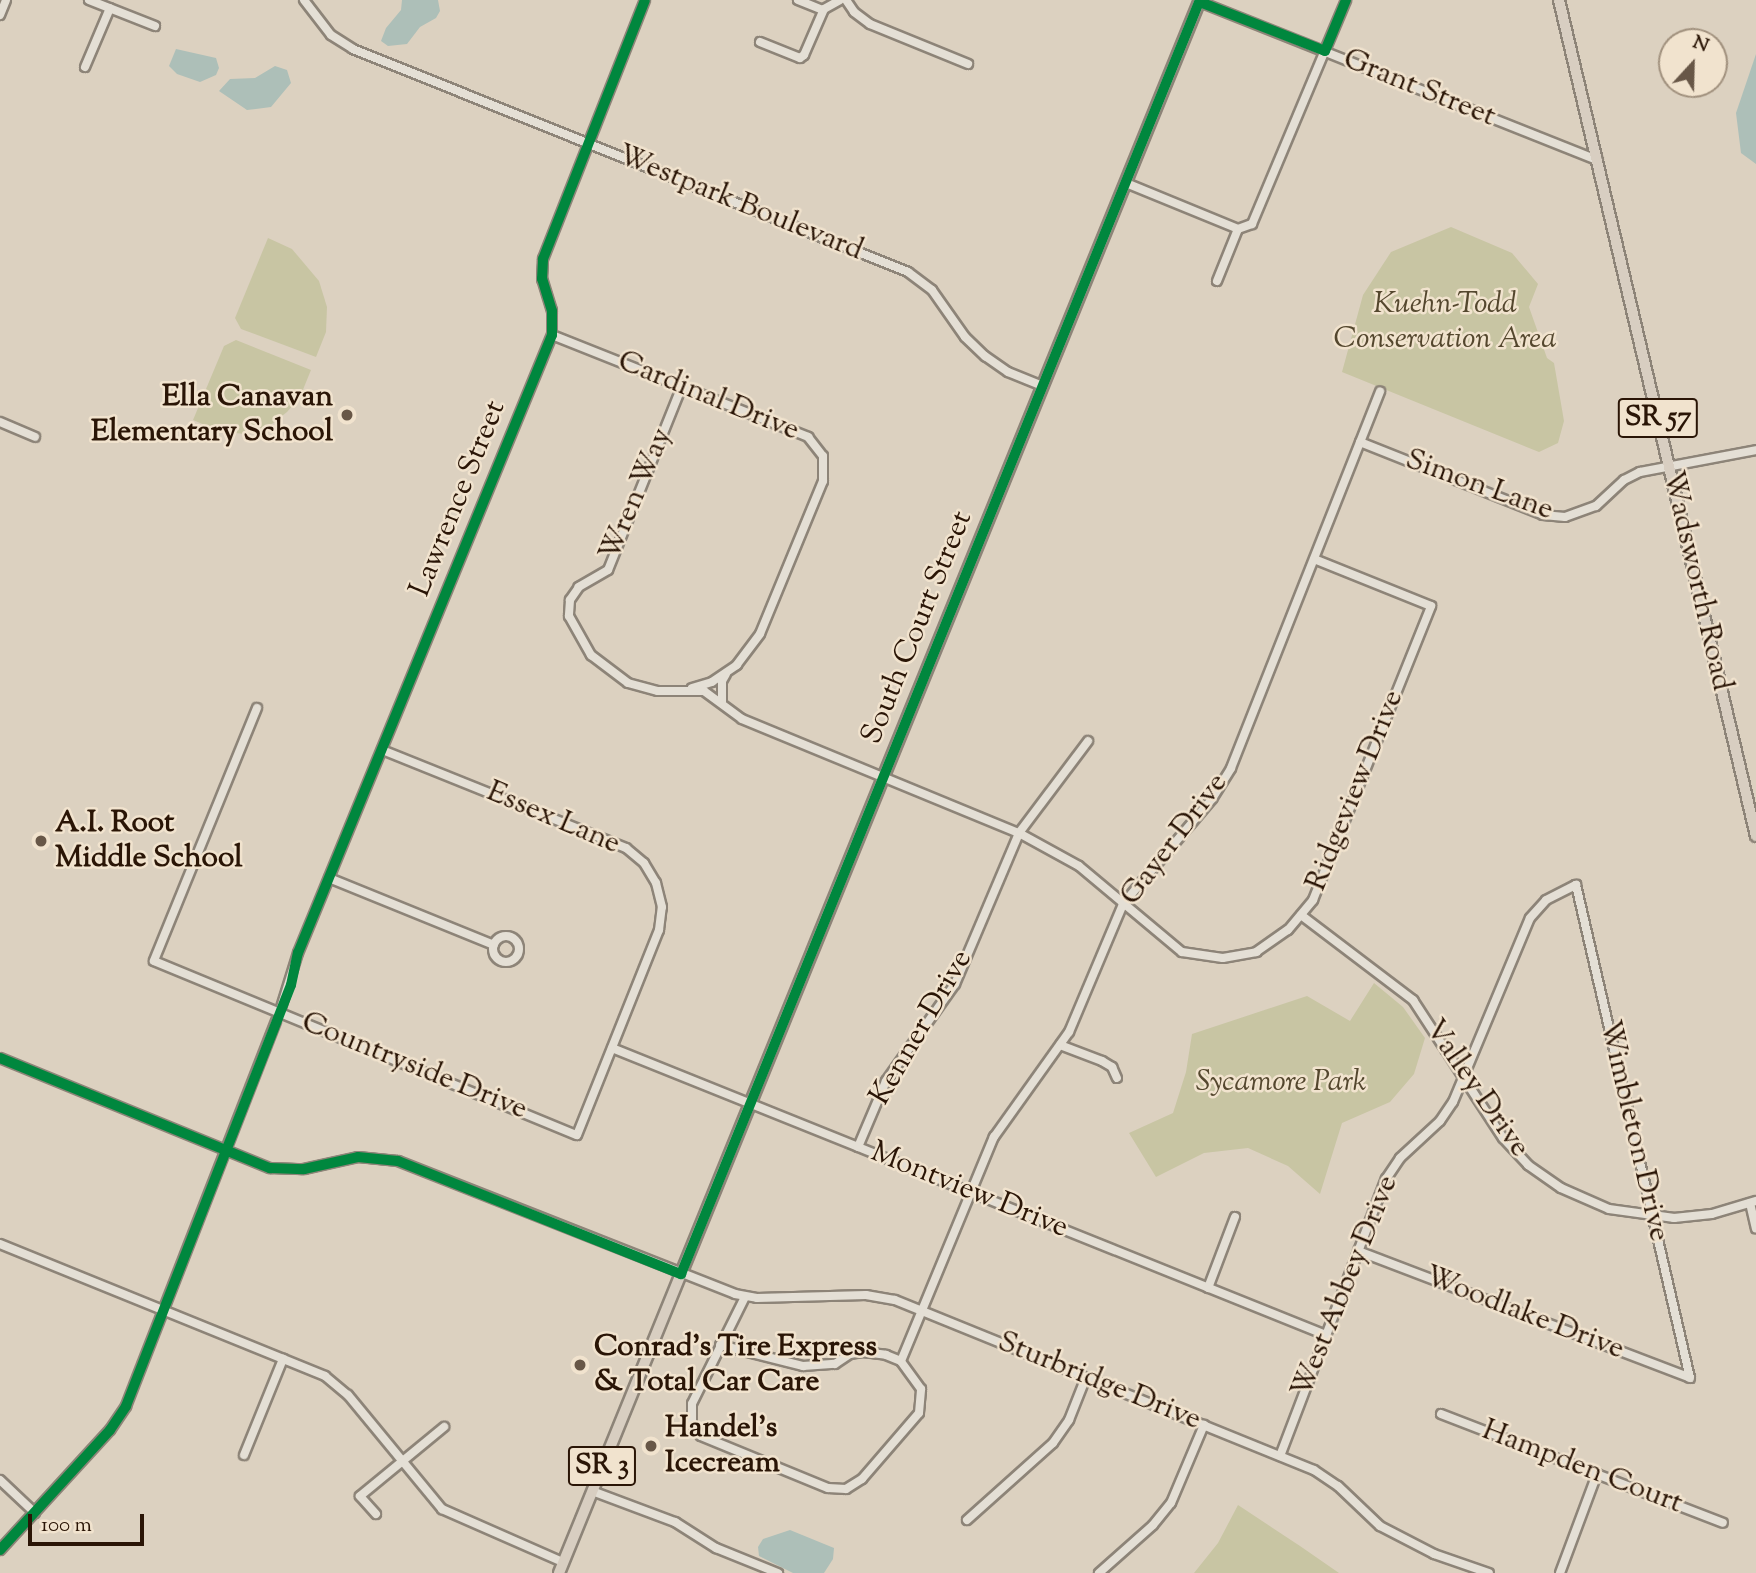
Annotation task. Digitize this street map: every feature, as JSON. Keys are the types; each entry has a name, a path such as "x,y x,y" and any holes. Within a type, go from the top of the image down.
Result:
{"highway":[{"name":"Wadsworth Road","path":"1559,0 1756,836"}],"main road":[{"name":"South Court Street","path":"563,1562 1200,1"},
{"name":"SR 3","path":"559,1573 563,1562"}],"street":[{"path":"0,15 6,0"},
{"path":"89,0 155,26"},
{"name":"Westpark Boulevard","path":"304,0 331,35 353,49 908,272 932,290 965,337 985,356 1008,372 1043,386"},
{"name":"Lawrence Street","path":"0,1550 119,1418 278,1016 298,953 552,335 552,311 542,279 543,259 645,0"},
{"path":"798,0 823,10"},
{"path":"760,41 800,58 804,55 823,10 840,0"},
{"path":"846,0 854,12 870,24 968,64"},
{"path":"1126,183 1238,229 1252,224 1346,0"},
{"name":"Grant Street","path":"1200,1 1598,160"},
{"path":"85,67 110,8"},
{"path":"1217,281 1238,229"},
{"name":"Cardinal Drive","path":"552,335 807,437 820,448 825,464 823,481 761,634 747,655 726,674 690,689"},
{"name":"Wren Way","path":"682,386 608,570 579,587 570,600 569,616 591,655 628,683 658,691 690,689"},
{"name":"Gayer Drive","path":"901,1362 999,1127 1060,1045 1123,904 1222,784 1380,391"},
{"path":"0,422 35,437"},
{"name":"Simon Lane","path":"1360,442 1553,517 1587,512 1623,480 1640,472 1756,450"},
{"name":"Ridgeview Drive","path":"690,689 704,691 742,719 1019,833 1079,866 1182,952 1223,958 1245,956 1267,946 1301,915 1317,894 1431,606 1314,559"},
{"path":"722,702 722,681 726,674"},
{"name":"Countryside Drive","path":"257,708 154,961 278,1016 577,1135"},
{"name":"Kenner Drive","path":"858,1147 886,1081 955,984 1019,833 1088,741"},
{"name":"Essex Lane","path":"382,750 617,844 644,863 656,883 661,919 577,1135"},
{"path":"330,878 494,945"},
{"name":"West Abbey Drive","path":"1280,1456 1392,1168 1448,1112 1530,918 1546,900 1576,885"},
{"name":"Wimbleton Drive","path":"1576,885 1690,1378"},
{"name":"Valley Drive","path":"1301,915 1413,1000 1503,1138 1540,1174 1591,1204 1653,1217 1712,1214 1753,1202"},
{"path":"1060,1045 1102,1061 1112,1068 1117,1078"},
{"name":"Montview Drive","path":"612,1048 1326,1335"},
{"name":"Sturbridge Drive","path":"0,1058 280,1170 304,1169 358,1157 398,1161 745,1297 866,1295 895,1300 1327,1477 1380,1526 1434,1554 1489,1573"},
{"path":"1753,1202 1756,1228"},
{"path":"1208,1287 1235,1217"},
{"path":"0,1244 283,1359 335,1383 434,1501 453,1515 563,1562"},
{"name":"Woodlake Drive","path":"1358,1251 1690,1378"},
{"path":"720,1345 803,1366 835,1364 850,1354 863,1352 886,1355 901,1362 921,1389 919,1413 862,1479 846,1489 828,1488 696,1431 690,1410 720,1345 745,1297"},
{"path":"244,1455 283,1359"},
{"path":"967,1520 1053,1443 1069,1420 1086,1377"},
{"name":"Hampden Court","path":"1441,1414 1723,1523"},
{"path":"1099,1573 1153,1525 1171,1503 1204,1425"},
{"path":"376,1514 360,1496 444,1427"},
{"path":"1560,1573 1597,1474"},
{"path":"0,1480 35,1513"},
{"path":"592,1491 675,1522 716,1548 778,1573"}],"green space":[{"name":"Kuehn-Todd Conservation Area","path":"1451,227 1512,253 1538,284 1529,307 1547,358 1554,363 1564,421 1558,443 1539,452 1342,372 1363,295 1391,252"},
{"path":"268,238 292,249 319,281 327,307 326,332 316,357 241,329 235,318"},
{"path":"236,340 311,370 300,397 287,412 268,427 244,434 219,431 193,420 224,346"},
{"name":"Sycamore Park","path":"1374,983 1403,1007 1425,1038 1414,1074 1390,1102 1342,1123 1320,1194 1288,1166 1248,1148 1204,1153 1156,1177 1129,1133 1173,1113 1186,1072 1192,1034 1307,996 1350,1021"},
{"path":"1238,1505 1339,1573 1194,1573 1218,1543"}],"shaded area":[{"path":"402,0 438,0 440,11 436,18 420,27 407,44 388,46 381,41 386,28 401,10"},
{"path":"176,49 216,58 219,68 216,75 200,82 177,74 169,66"},
{"path":"1756,54 1756,164 1741,153 1736,113"},
{"path":"275,66 287,70 291,83 271,107 247,110 219,91 230,79 255,78"},
{"path":"790,1530 834,1548 833,1559 824,1573 793,1573 759,1556 758,1547 763,1539"}],"cycle path":[{"path":"0,1550 110,1430 126,1406 291,985 298,953 552,335 552,311 542,279 543,259 645,0"},
{"path":"0,1058 270,1168 304,1169 358,1157 398,1161 681,1274 1200,0"},
{"path":"1200,2 1325,51 1346,0"}],"place":[{"name":"Ella Canavan Elementary School","path":"347,415"},
{"name":"A.I. Root Middle School","path":"41,841"},
{"name":"Conrad's Tire Express & Total Car Care","path":"580,1365"},
{"name":"Handel's Icecream","path":"651,1446"}]}
